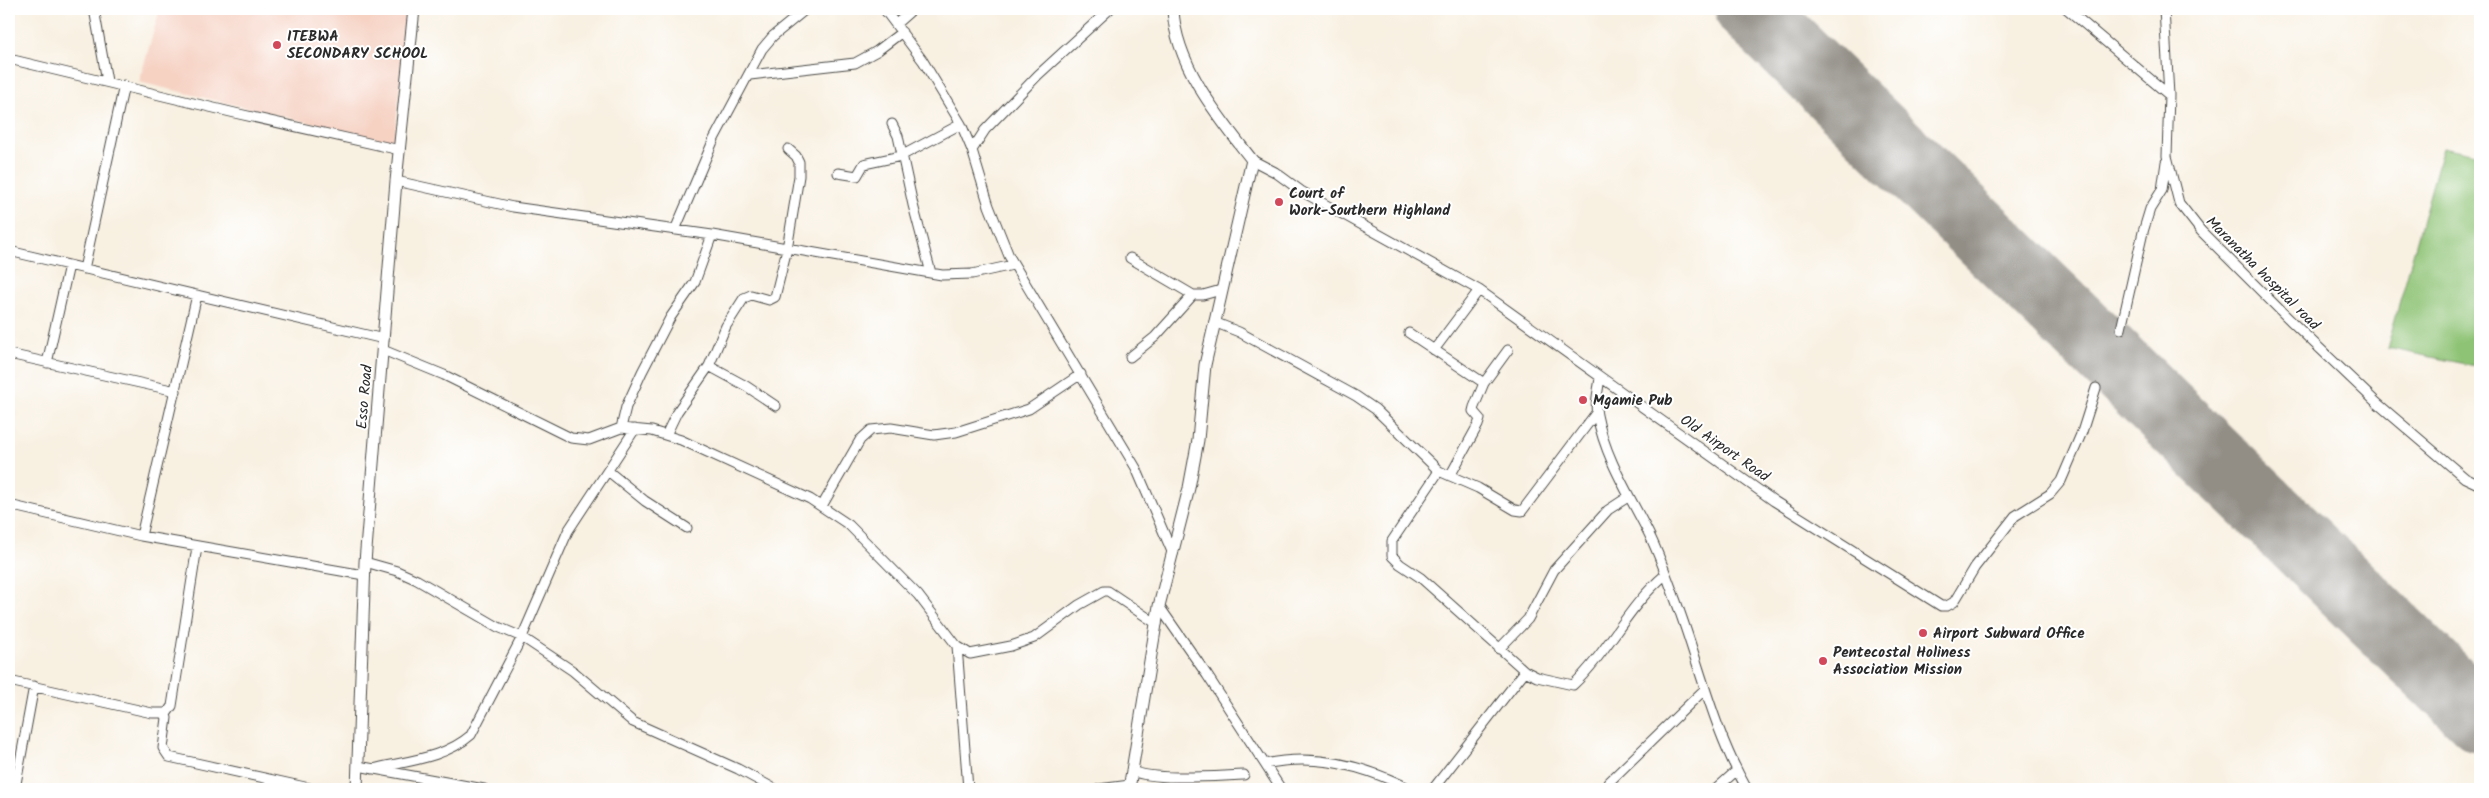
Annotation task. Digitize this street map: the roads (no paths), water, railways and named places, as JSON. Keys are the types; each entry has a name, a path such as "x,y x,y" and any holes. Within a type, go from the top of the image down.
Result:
{"street":[{"path":"94,9 107,81"},
{"name":"Esso Road","path":"354,787 358,766 365,562 396,182 414,9"},
{"path":"675,230 714,139 750,75 762,48 773,36 806,9"},
{"path":"884,9 923,60 961,124 972,150 989,206 1013,264 1136,468 1173,554"},
{"path":"896,24 912,9"},
{"path":"972,150 990,125 1038,75 1110,9"},
{"name":"Old Airport Road","path":"1173,9 1182,47 1194,78 1210,106 1252,160 1275,172 1300,191 1479,290 1774,501 1941,606 1947,606 1954,602 1975,567 2015,516 2050,494 2061,481 2082,432 2096,388"},
{"path":"2067,9 2169,95"},
{"name":"Maranatha hospital road","path":"2164,9 2169,95 2167,156 2179,203 2201,231 2377,403 2460,474 2480,485"},
{"path":"750,75 855,63 877,51 902,32"},
{"path":"9,59 400,150"},
{"path":"84,269 124,85"},
{"path":"892,124 898,136 901,156 932,273"},
{"path":"838,174 857,176 864,164 901,156 961,124"},
{"path":"666,435 676,412 709,366 726,326 744,298 751,295 769,300 774,297 787,249 799,162 796,156 788,149"},
{"path":"2122,328 2143,232 2150,209 2162,190 2167,156"},
{"path":"1099,789 1129,787 1159,606 1173,554 1198,440 1205,365 1252,160"},
{"path":"396,182 512,206 712,235 932,273 972,274 1013,264"},
{"path":"621,428 626,407 642,372 667,324 695,282 712,235"},
{"path":"9,251 197,295 384,344 572,438 589,440 621,428 666,435 786,486 822,506 849,525 918,595 957,646 965,652 975,654 1011,646 1034,638 1079,605 1104,591 1108,591 1157,624"},
{"path":"1130,258 1193,294 1203,295 1221,290"},
{"path":"47,363 69,266"},
{"path":"1434,350 1479,290"},
{"path":"1130,357 1155,337 1193,294"},
{"path":"141,536 197,295"},
{"path":"1214,322 1239,332 1356,396 1375,409 1439,471 1478,488 1515,510 1522,511 1596,413"},
{"path":"1409,333 1484,383"},
{"path":"1450,476 1478,425 1480,419 1473,411 1484,383 1508,350"},
{"path":"9,354 176,391"},
{"path":"709,366 746,386 776,406"},
{"path":"822,506 860,440 872,430 892,428 934,435 962,431 1041,403 1081,374"},
{"path":"1600,377 1596,413 1605,444 1628,496 1648,532 1677,604 1705,689 1736,771 1747,789"},
{"path":"374,769 442,753 459,745 472,735 522,638 568,531 635,429"},
{"path":"608,471 646,501 687,528"},
{"path":"1439,471 1392,541 1392,556 1400,564 1421,578 1525,671 1537,677 1573,685 1612,641 1647,591 1665,575"},
{"path":"1499,649 1528,619 1554,570 1608,510 1628,496"},
{"path":"9,505 141,536 364,575"},
{"path":"165,714 172,706 197,547"},
{"path":"365,562 409,575 498,627 522,638 566,665 633,722 738,769 776,789"},
{"path":"1159,606 1281,789"},
{"path":"957,646 968,789"},
{"path":"1433,789 1525,671"},
{"path":"9,681 165,714"},
{"path":"15,789 34,686"},
{"path":"1608,783 1705,689"},
{"path":"165,714 167,718 164,748 169,757 314,789"},
{"path":"1265,764 1286,759 1310,758 1383,775 1410,789"},
{"path":"358,766 484,789"},
{"path":"1132,771 1148,776 1207,777 1244,775"},
{"path":"1716,789 1736,771"}],"place":[{"name":"ITEBWA SECONDARY SCHOOL","path":"277,45"},
{"name":"Court of Work-Southern Highland","path":"1279,202"},
{"name":"Mgamie Pub","path":"1583,400"},
{"name":"Airport Subward Office","path":"1923,633"},
{"name":"Pentecostal Holiness Association Mission","path":"1823,661"}]}
